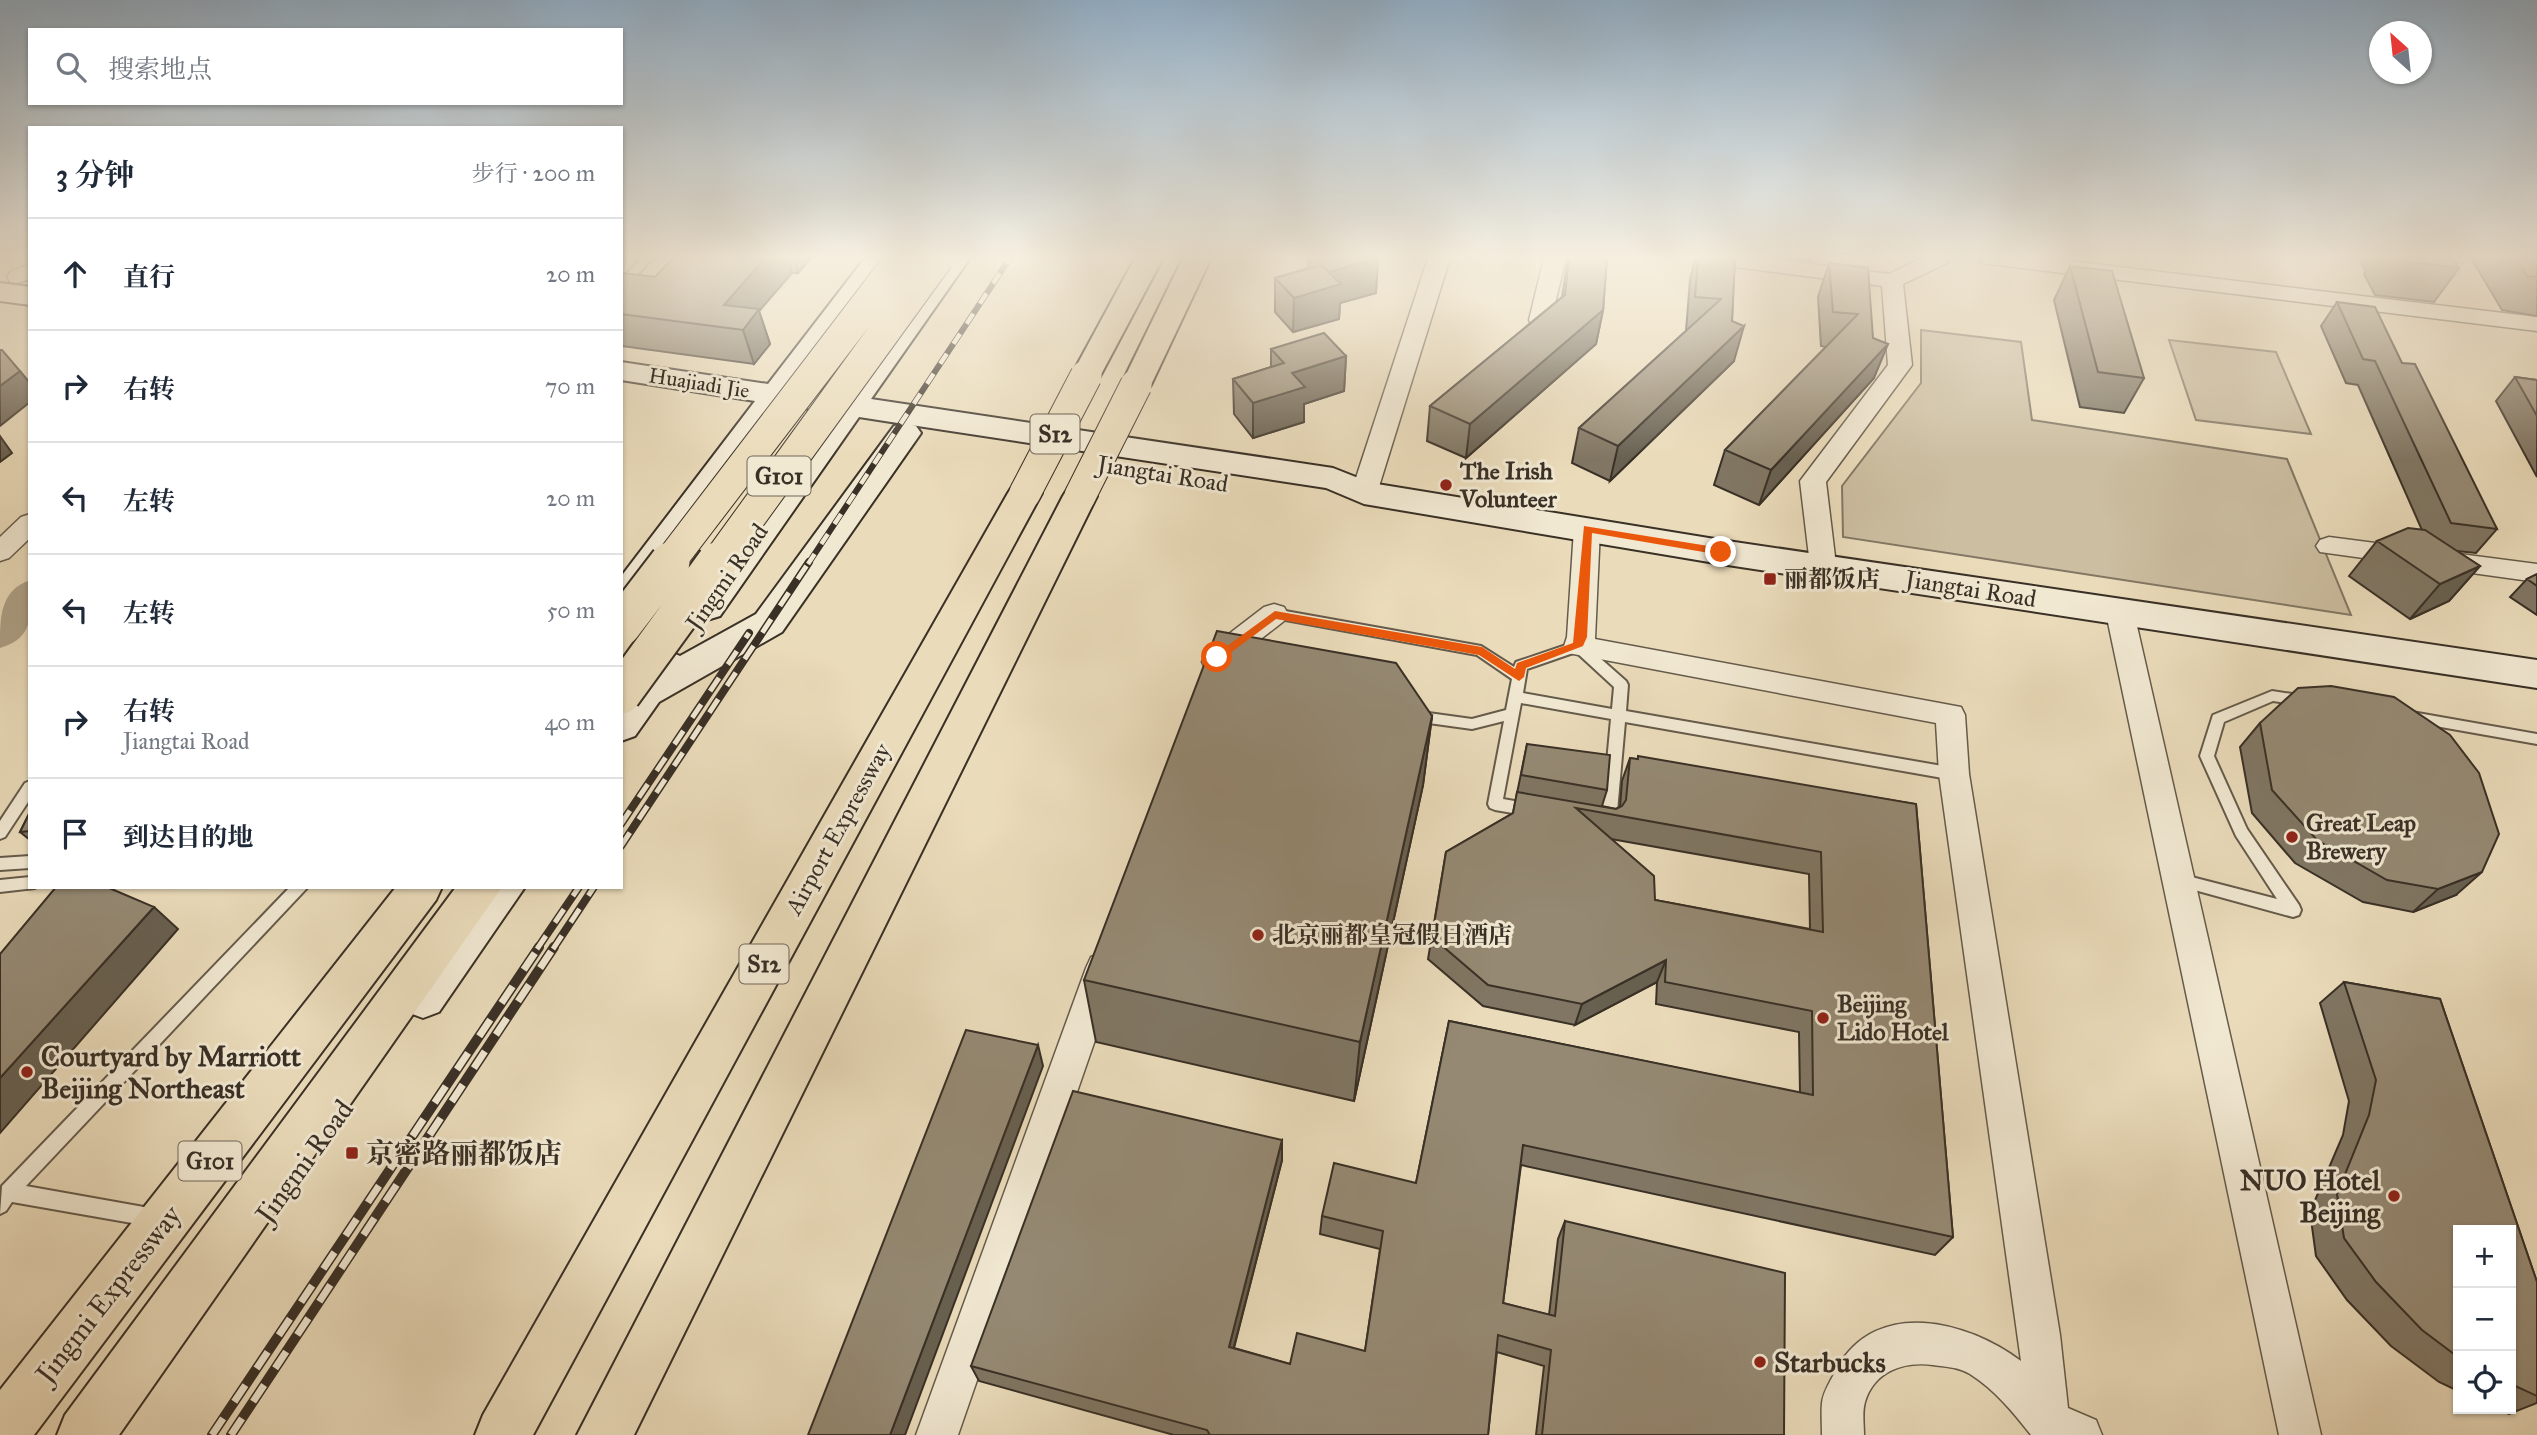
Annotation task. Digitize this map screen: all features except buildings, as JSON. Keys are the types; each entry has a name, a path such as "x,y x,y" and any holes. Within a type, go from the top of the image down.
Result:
{"highway":[{"name":"G101","path":"623,623 851,325"},
{"name":"G101","path":"633,694 891,325"},
{"name":"Airport Expressway","path":"503,1435 1025,493 1113,325"},
{"name":"S12","path":"605,1435 1165,325"},
{"name":"Jingmi Expressway","path":"0,1435 419,889"},
{"name":"G101","path":"85,1435 480,889"}],"main road":[{"name":"G101","path":"623,598 828,325"},
{"name":"Jingmi Road","path":"623,721 633,694 908,325"},
{"name":"Huajiadi Jie","path":"623,371 770,403"},
{"name":"Huajiadi Jie","path":"623,386 770,403"},
{"path":"770,403 843,415"},
{"name":"Jiangtai Road","path":"843,415 905,433 1326,498 1364,493"},
{"name":"Jiangtai Road","path":"843,415 1333,480 1364,493 1721,552 1823,565 2120,613 2537,674"},
{"path":"633,694 769,623 905,433"},
{"name":"G101","path":"0,1423 157,1219 404,889"},
{"name":"Jingmi Road","path":"104,1435 503,889"}],"street":[{"path":"1364,493 1418,325"},
{"path":"1823,565 1813,481 1900,365 1896,325"},
{"path":"0,552 28,525"},
{"path":"1587,529 1581,637 1578,646 1950,715 1954,774 2039,1335 2061,1431"},
{"path":"2329,546 2537,573"},
{"path":"2120,613 2300,1435"},
{"path":"1203,696 1223,662 1275,614"},
{"path":"937,1435 1111,944"},
{"path":"1843,1435 1843,1400 1862,1365 1882,1350 1916,1342 1963,1349 1984,1359 2019,1386 2061,1431"}],"lane":[{"path":"1275,614 1482,651 1519,677"},
{"path":"1578,646 1622,685 1609,823 1495,804 1519,677 1521,666 1578,646"},
{"path":"2179,880 2293,910 2241,832 2207,756 2218,719 2272,696 2325,704"},
{"path":"1515,697 1954,774"},
{"path":"2392,714 2537,739"},
{"path":"1405,715 1472,724 1511,715"},
{"path":"0,833 28,790"},
{"path":"0,864 28,862"},
{"path":"0,886 28,883"},
{"path":"4,1198 298,889"},
{"path":"4,1198 157,1219"}],"shaded area":[{"path":"1921,330 2021,342 2032,420 2287,459 2351,615 1843,537 1842,486 1921,383"},
{"path":"2169,340 2276,352 2311,434 2196,420"}],"waterway":[{"path":"0,632 28,597"}],"railway":[{"path":"808,564 966,325"},
{"path":"623,843 809,562"},
{"path":"623,821 749,633"},
{"path":"537,949 578,889"},
{"path":"553,949 593,889"},
{"path":"212,1435 539,947"},
{"path":"231,1435 554,947"}],"place":[{"name":"The Irish Volunteer","path":"1446,485"},
{"name":"丽都饭店","path":"1770,579"},
{"name":"Great Leap Brewery","path":"2292,837"},
{"name":"北京丽都皇冠假日酒店","path":"1258,935"},
{"name":"Beijing Lido Hotel","path":"1823,1018"},
{"name":"Courtyard by Marriott Beijing Northeast","path":"27,1072"},
{"name":"京密路丽都饭店","path":"352,1153"},
{"name":"NUO Hotel Beijing","path":"2394,1196"},
{"name":"Starbucks","path":"1760,1362"}],"route":[{"path":"1217,657 1275,614 1482,651 1519,677 1521,666 1578,646 1581,637 1587,529 1721,552"}]}
